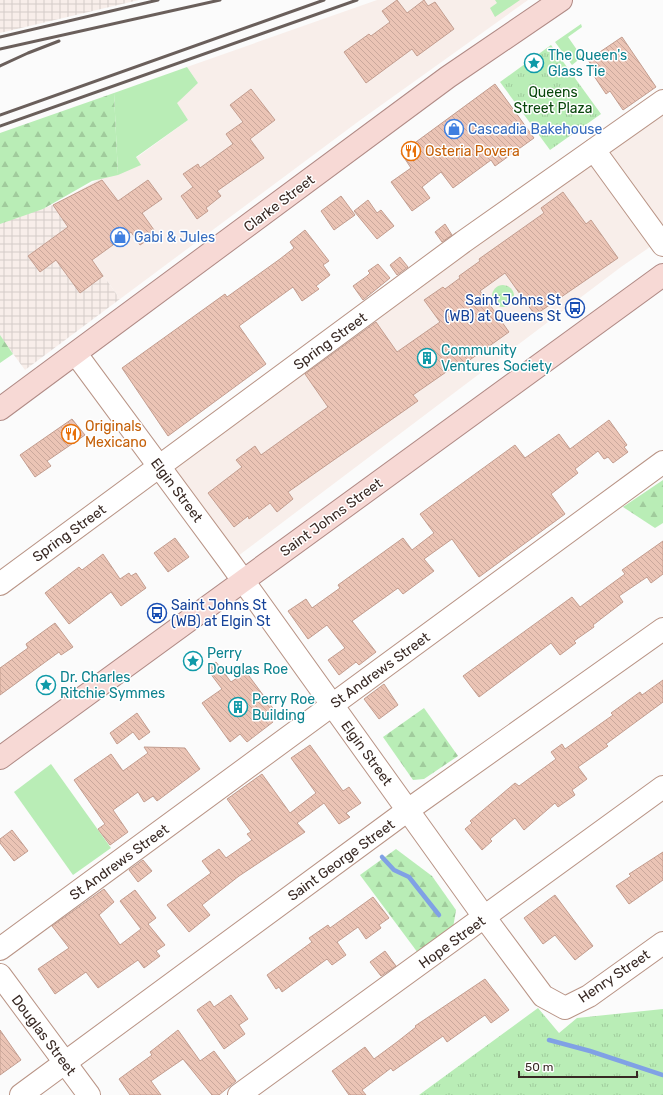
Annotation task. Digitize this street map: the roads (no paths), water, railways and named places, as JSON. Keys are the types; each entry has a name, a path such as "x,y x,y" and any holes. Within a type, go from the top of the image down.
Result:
{"main road":[{"name":"Clarke Street","path":"0,409 448,77 561,0"},
{"name":"Saint Johns Street","path":"0,758 663,275"}],"street":[{"name":"Spring Street","path":"0,584 463,242 663,101"},
{"path":"594,150 663,245"},
{"name":"Elgin Street","path":"76,354 243,581 485,918 543,996 565,1008"},
{"name":"St Andrews Street","path":"0,949 663,462"},
{"name":"Saint George Street","path":"21,1095 408,810 663,628"},
{"name":"Hope Street","path":"239,1095 485,918 663,787"},
{"name":"Henry Street","path":"565,1008 589,996 663,943"},
{"name":"Douglas Street","path":"0,975 89,1095"}],"waterway":[{"path":"382,857 394,870 409,877 439,915"},
{"path":"549,1040 590,1051 663,1075"}],"railway":[{"path":"0,37 158,0"},
{"path":"0,49 220,0"},
{"path":"0,115 324,0"},
{"path":"0,126 357,0"},
{"path":"0,66 59,41"}],"place":[{"name":"The Queen's Glass Tie","path":"534,63"},
{"name":"Cascadia Bakehouse","path":"454,129"},
{"name":"Osteria Povera","path":"411,151"},
{"name":"Gabi & Jules","path":"120,237"},
{"name":"Saint Johns St (WB) at Queens St","path":"575,308"},
{"name":"Community Ventures Society","path":"427,358"},
{"name":"Originals Mexicano","path":"71,434"},
{"name":"Saint Johns St (WB) at Elgin St","path":"157,613"},
{"name":"Perry Douglas Roe","path":"193,661"},
{"name":"Dr. Charles Ritchie Symmes","path":"46,685"},
{"name":"Perry Roe Building","path":"238,707"}],"park label":[{"name":"Queens Street Plaza","path":"553,100"}]}
